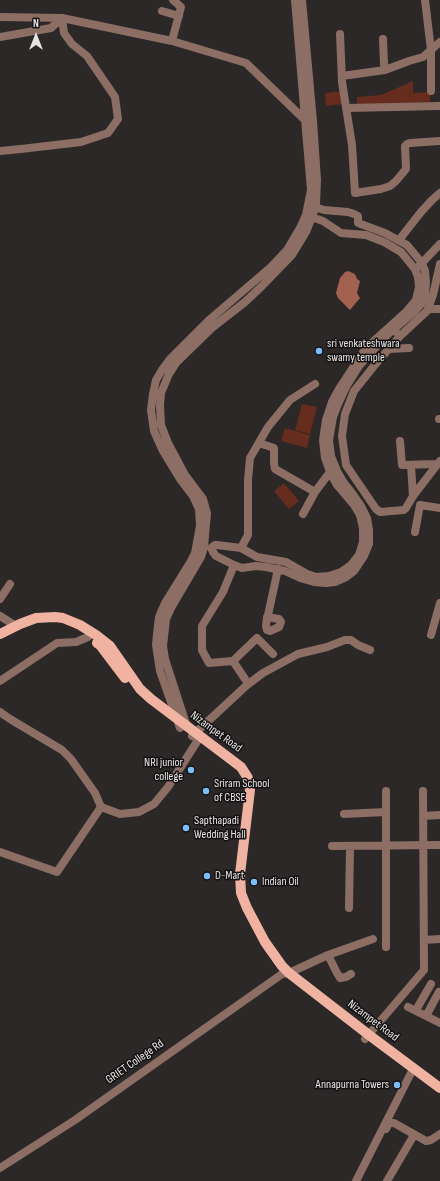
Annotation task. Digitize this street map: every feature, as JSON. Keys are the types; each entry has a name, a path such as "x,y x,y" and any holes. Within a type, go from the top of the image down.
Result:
{"main road":[{"name":"Nizampet Road","path":"0,634 36,618 56,617 67,619 80,625 104,640 117,655 140,689 188,731"},
{"name":"Nizampet Road","path":"0,640 21,630 42,623 58,623 69,626 88,636 100,645 147,704 234,760 241,767 248,778 250,790 240,874 241,893 247,908 265,942 286,974 440,1095"},
{"name":"Nizampet Road","path":"367,1037 440,1088"}],"street":[{"path":"172,41 181,7 173,0"},
{"path":"295,0 312,206"},
{"path":"188,731 160,671 156,645 158,621 165,603 191,561 204,546 207,513 206,507 200,496 185,475 168,444 161,425 160,404 164,383 176,364 213,327 245,302 262,286 292,255 306,232 317,186 302,0"},
{"path":"425,0 431,50 431,91"},
{"path":"162,11 179,16"},
{"path":"0,17 62,18 172,41 246,63 306,121"},
{"path":"0,37 51,28 62,18"},
{"path":"0,151 81,142 108,133 118,119 115,97 87,56 72,44 64,33 62,18"},
{"path":"340,34 342,76 352,145 355,193 381,189 390,186 396,181 406,169 405,146 407,144 440,141"},
{"path":"383,39 385,70"},
{"path":"342,76 385,70 409,60 423,57 440,42"},
{"path":"346,108 440,106"},
{"path":"399,240 420,212 440,193"},
{"path":"312,206 324,210 348,212 358,216 358,223 354,233"},
{"path":"323,221 322,216 324,210"},
{"path":"309,216 323,221 341,233 366,235 384,242 401,252 415,269 418,277 419,287 416,300 391,333 391,346 354,391 345,414 342,436 346,466 376,509 380,512 404,510 438,462"},
{"path":"303,514 330,467 331,456 329,440 333,417 347,385 359,366 421,304 425,294 425,271 422,263 407,245 385,233 358,223"},
{"path":"415,269 440,244"},
{"path":"391,333 427,311 433,295 440,264"},
{"path":"428,309 440,309"},
{"path":"391,346 409,348"},
{"path":"242,548 248,535 248,480 250,458 268,427 290,400 315,384"},
{"path":"400,441 402,465 438,462"},
{"path":"259,443 274,448 275,469 315,492"},
{"path":"411,465 413,496"},
{"path":"204,546 217,545 242,548 257,562 314,582 335,582 346,577 354,571 364,556 369,544 369,530 367,518 361,506 347,486 330,467"},
{"path":"204,546 216,556 234,566 242,568 257,562 286,562 307,574 316,577 329,576 341,572 351,565 359,555 363,542 363,528 360,515 354,505 337,485 330,467"},
{"path":"347,486 356,479"},
{"path":"353,494 361,487"},
{"path":"415,532 420,505 440,508"},
{"path":"234,566 223,592 202,626 202,650 209,663 233,661 257,638 273,654"},
{"path":"267,617 278,569"},
{"path":"0,599 10,584"},
{"path":"431,635 440,603"},
{"path":"0,616 16,626"},
{"path":"0,681 57,643 76,642 88,636"},
{"path":"0,712 62,750 71,759 95,793 101,807 120,814 139,812 154,804 168,787 188,731 263,673 298,654 327,647 345,640 351,640 370,650"},
{"path":"233,661 245,679"},
{"path":"386,791 386,947"},
{"path":"367,1037 424,970 423,791"},
{"path":"0,852 57,872 101,807"},
{"path":"344,814 386,812"},
{"path":"423,816 440,815"},
{"path":"332,846 440,845"},
{"path":"349,908 350,846"},
{"name":"GRIET College Rd","path":"0,1168 75,1120 286,974 328,955 373,938"},
{"path":"424,940 440,940"},
{"path":"328,955 340,978 351,974"},
{"path":"416,1010 431,984"},
{"path":"426,1016 439,992"},
{"path":"408,1007 440,1023"},
{"path":"356,1181 411,1073"},
{"path":"366,1169 389,1123 394,1123 426,1141 431,1140 440,1134"},
{"path":"384,1181 414,1135"}],"shaded area":[{"path":"413,81 413,93 430,92 430,102 357,106 357,97 381,95"},
{"path":"342,91 343,104 326,106 325,93"},
{"path":"348,271 355,274 357,279 360,281 357,293 360,298 350,310 338,298 336,293 340,278 345,272"},
{"path":"302,404 317,407 310,434 295,430"},
{"path":"285,428 310,435 307,448 281,441"},
{"path":"284,483 299,501 289,509 274,491"}],"place":[{"name":"sri venkateshwara swamy temple","path":"319,351"},
{"name":"NRI junior college","path":"191,770"},
{"name":"Sriram School of CBSE","path":"206,791"},
{"name":"Sapthapadi Wedding Hall","path":"186,828"},
{"name":"D-Mart","path":"207,876"},
{"name":"Indian Oil","path":"254,882"},
{"name":"Annapurna Towers","path":"397,1085"}]}
